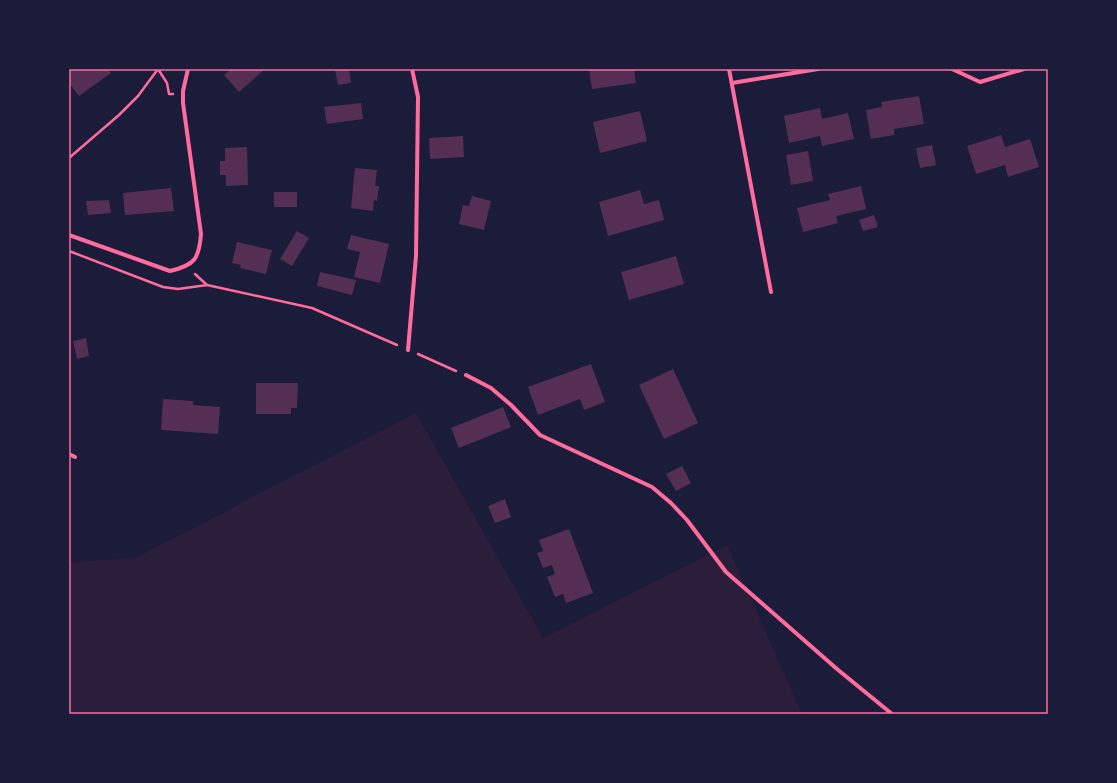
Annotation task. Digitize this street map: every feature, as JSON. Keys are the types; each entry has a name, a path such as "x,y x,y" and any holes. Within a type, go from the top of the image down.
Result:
{"street":[{"path":"408,350 416,256 418,97 412,69"},
{"path":"729,69 771,292"},
{"path":"732,83 818,69"},
{"path":"952,69 980,82 1024,69"},
{"path":"69,235 170,271 187,267 200,252 201,234 183,94 186,70"},
{"path":"466,375 491,388 512,405 540,435 652,487 671,502 687,520 726,572 837,669 892,714"},
{"path":"69,454 75,457"}],"path":[{"path":"69,158 119,115 138,96 158,69 167,83 169,94 183,94"},
{"path":"69,250 163,287 178,289 207,286 312,308 466,375"},
{"path":"187,267 207,286"}],"shaded area":[{"path":"416,413 543,638 727,545 802,714 69,714 69,562 135,558"}],"building":[{"path":"69,69 108,69 111,73 79,96 69,83"},
{"path":"231,69 265,69 239,92 224,75"},
{"path":"335,69 349,69 351,83 338,85"},
{"path":"589,69 634,69 636,83 592,89"},
{"path":"919,96 924,124 894,129 894,135 871,139 866,110 882,107 881,102"},
{"path":"361,103 363,119 327,124 324,107"},
{"path":"820,108 822,119 848,113 854,139 822,146 820,136 789,143 784,116"},
{"path":"640,111 647,141 600,153 593,122"},
{"path":"1001,135 1005,147 1030,139 1039,167 1008,177 1005,165 976,174 967,146"},
{"path":"463,136 464,157 430,159 429,138"},
{"path":"932,145 936,165 920,168 916,148"},
{"path":"247,147 248,185 226,186 226,175 220,175 220,161 225,161 225,148"},
{"path":"808,151 813,181 791,185 786,155"},
{"path":"355,168 377,170 375,186 379,186 377,201 374,200 373,211 351,208"},
{"path":"861,186 866,209 836,216 838,223 803,232 797,208 830,200 828,194"},
{"path":"171,188 174,211 125,215 123,193"},
{"path":"640,190 644,204 659,200 664,220 608,236 599,202"},
{"path":"274,192 297,192 297,207 274,207"},
{"path":"472,196 491,201 484,230 459,224 463,205 469,206"},
{"path":"109,200 111,213 88,215 86,201"},
{"path":"874,215 878,227 863,231 859,220"},
{"path":"297,231 309,238 292,266 280,259"},
{"path":"351,235 389,244 380,283 354,277 360,252 347,249"},
{"path":"237,242 272,250 266,274 240,268 241,265 232,263"},
{"path":"676,256 684,284 629,300 621,272"},
{"path":"320,272 356,280 352,295 317,286"},
{"path":"86,338 89,356 77,359 73,341"},
{"path":"591,364 605,402 584,410 580,399 538,415 528,387"},
{"path":"673,369 698,423 664,439 639,385"},
{"path":"256,383 298,383 297,408 291,408 291,414 256,414"},
{"path":"163,399 193,401 193,405 220,407 218,434 161,430"},
{"path":"503,407 511,427 459,448 451,428"},
{"path":"682,466 691,483 676,491 666,474"},
{"path":"505,499 511,517 495,523 488,506"},
{"path":"569,529 593,593 566,603 563,594 555,597 547,577 555,574 552,565 543,568 537,553 543,551 539,540"}]}
